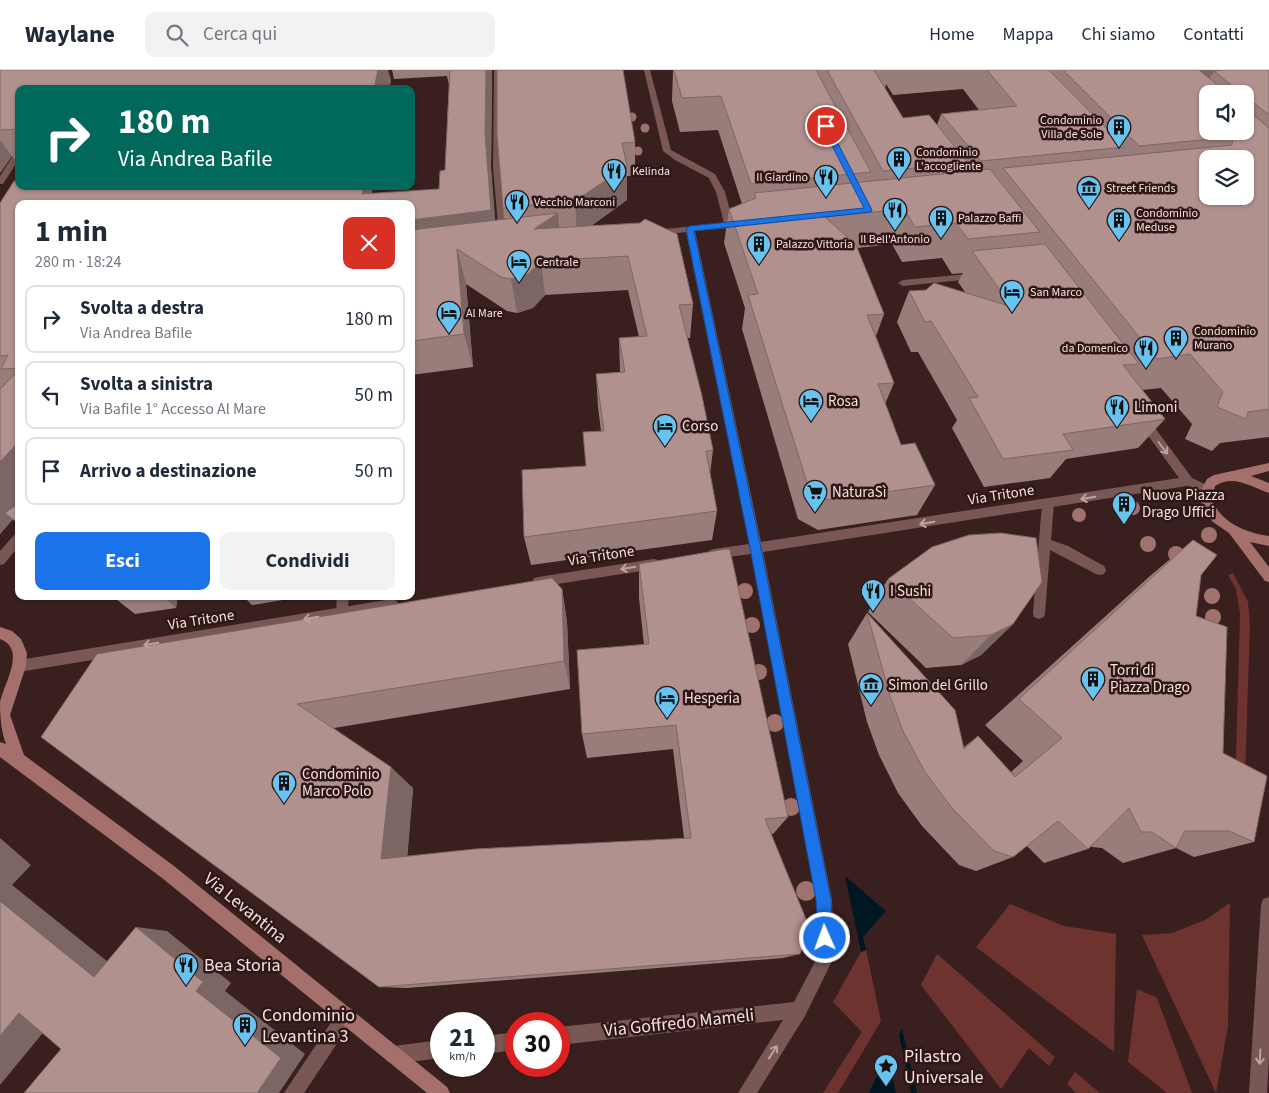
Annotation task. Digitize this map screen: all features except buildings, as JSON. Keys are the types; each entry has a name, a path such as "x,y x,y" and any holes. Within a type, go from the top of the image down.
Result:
{"street":[{"path":"498,70 497,168 502,248"},
{"path":"646,70 667,151 674,158 712,175 717,184 729,225"},
{"path":"0,182 15,159"},
{"path":"647,234 756,223"},
{"path":"690,229 756,548 824,900 826,957 800,1010 747,1093"},
{"path":"903,283 993,275"},
{"path":"1137,412 1188,481 1207,490"},
{"path":"1269,467 1219,478 1211,483 1207,490 1206,500 1220,521 1232,530 1246,537 1269,540"},
{"path":"1229,476 1254,480 1269,488"},
{"name":"Via Tritone","path":"705,556 1188,481"},
{"path":"1039,614 1048,504"},
{"path":"1232,530 1251,551 1269,577"},
{"path":"0,560 15,542"},
{"path":"1044,542 1064,550 1100,570"},
{"name":"Via Tritone","path":"528,584 668,562"},
{"path":"342,613 343,600"},
{"name":"Via Tritone","path":"16,672 408,602"},
{"path":"0,634 7,635 16,643 20,653 3,715 18,760"},
{"path":"0,695 16,672"},
{"name":"Via Levantina","path":"0,749 18,760 168,872 442,1093"},
{"path":"1258,1093 1269,905"},
{"name":"Via Goffredo Mameli","path":"570,1035 800,1010"},
{"path":"293,1093 346,1015"},
{"path":"393,1055 430,1050"}],"shaded area":[{"path":"1233,573 1248,602 1250,625 1245,776 1235,790 1240,614 1236,589 1228,575"},
{"path":"1230,903 1228,1026 1216,1093 1142,935 1172,933 1205,920"},
{"path":"1010,904 1064,926 1116,934 1114,1052 976,947"},
{"path":"866,950 881,1021 838,1093 823,1093 862,1032 833,1002 861,952"},
{"path":"937,954 1055,1057 1049,1066 1029,1048 1001,1089 921,985"},
{"path":"1137,989 1157,998 1192,1093 1167,1093 1128,1062"},
{"path":"1075,1072 1100,1093 1076,1093 1067,1084"}],"water":[{"path":"845,876 886,911 863,937 866,950 861,952"},
{"path":"902,1028 917,1093 911,1093 899,1035"},
{"path":"887,1054 896,1093 869,1093"}],"place":[{"name":"Condominio Villa de Sole","path":"1119,148"},
{"name":"Condominio L'accogliente","path":"899,180"},
{"name":"Kelinda","path":"614,192"},
{"name":"Il Giardino","path":"826,198"},
{"name":"Street Friends","path":"1089,209"},
{"name":"Vecchio Marconi","path":"517,223"},
{"name":"Il Bell'Antonio","path":"895,231"},
{"name":"Palazzo Baffi","path":"941,239"},
{"name":"Condominio Meduse","path":"1119,241"},
{"name":"Palazzo Vittoria","path":"759,265"},
{"name":"Centrale","path":"519,283"},
{"name":"San Marco","path":"1012,313"},
{"name":"Al Mare","path":"449,334"},
{"name":"Condominio Murano","path":"1176,359"},
{"name":"da Domenico","path":"1146,369"},
{"name":"Rosa","path":"811,422"},
{"name":"Limoni","path":"1117,428"},
{"name":"Corso","path":"665,447"},
{"name":"NaturaSì","path":"815,513"},
{"name":"Nuova Piazza Drago Uffici","path":"1124,525"},
{"name":"I Sushi","path":"873,612"},
{"name":"Torri di Piazza Drago","path":"1093,700"},
{"name":"Simon del Grillo","path":"871,706"},
{"name":"Hesperia","path":"667,719"},
{"name":"Condominio Marco Polo","path":"284,804"},
{"name":"Bea Storia","path":"186,986"},
{"name":"Condominio Levantina 3","path":"245,1046"},
{"name":"Pilastro Universale","path":"886,1087"}],"route":[{"path":"825,938 824,900 756,548 690,229 869,210 826,126"}]}
